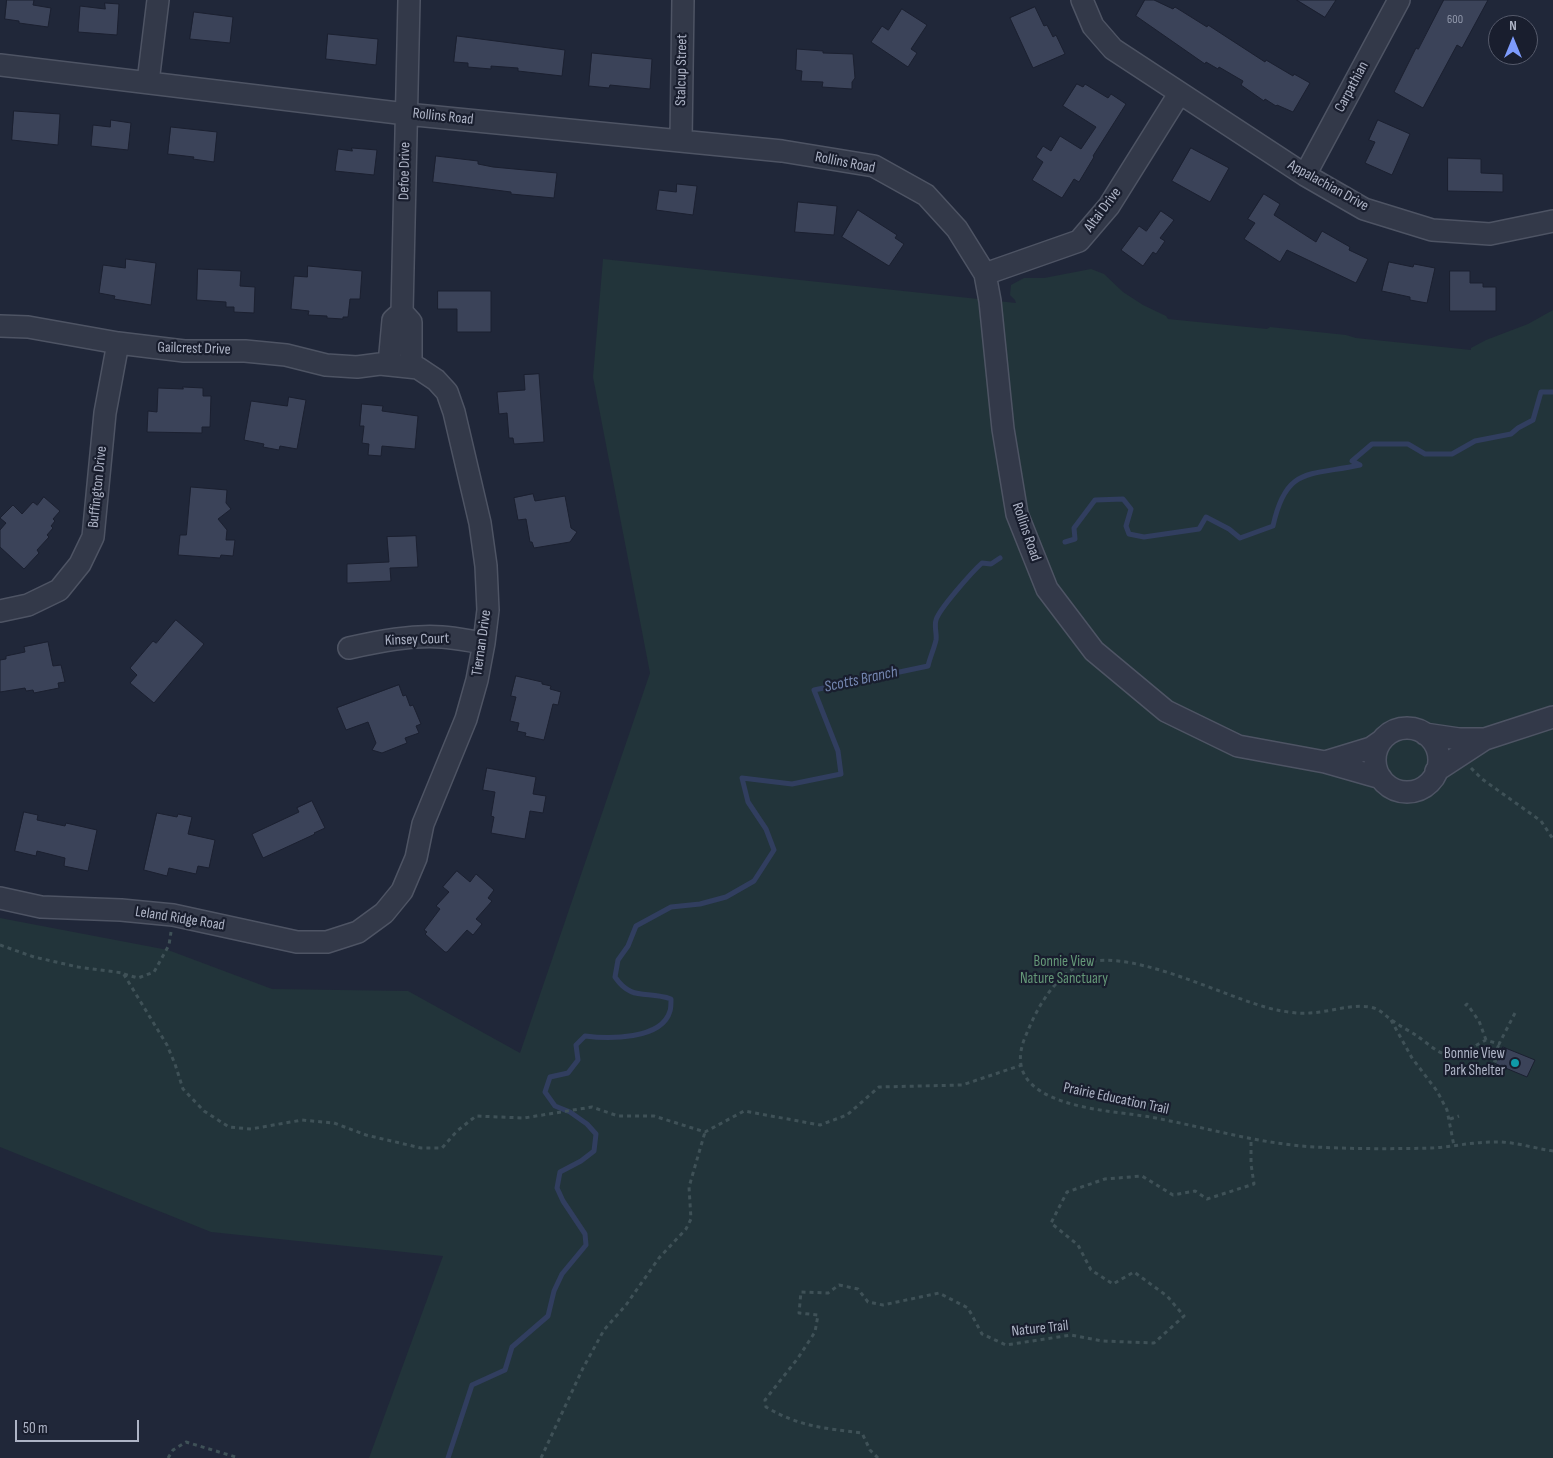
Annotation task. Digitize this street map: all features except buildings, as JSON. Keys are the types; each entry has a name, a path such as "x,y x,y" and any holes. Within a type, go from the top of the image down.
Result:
{"street":[{"path":"148,82 158,0"},
{"name":"Defoe Drive","path":"409,0 402,312 411,322 411,366"},
{"name":"Stalcup Street","path":"681,140 683,0"},
{"name":"Appalachian Drive","path":"1082,0 1092,26 1113,49 1305,175 1364,209 1432,230 1490,234 1553,221"},
{"name":"Carpathian","path":"1305,175 1399,0"},
{"name":"Rollins Road","path":"0,65 406,114 782,151 874,166 926,195 957,229 985,274 990,301 1003,429 1017,514 1047,589 1094,651 1166,711 1238,746 1325,762 1381,778 1387,785 1403,792 1412,791 1427,784 1436,771 1485,739 1553,717"},
{"name":"Altai Drive","path":"985,274 1079,240 1109,206 1179,94"},
{"name":"Defoe Drive","path":"389,364 393,320 402,312"},
{"name":"Gailcrest Drive","path":"0,326 38,328 118,343 184,351 245,351 286,354 326,365 357,367 389,364"},
{"name":"Buffington Drive","path":"0,611 28,605 59,590 80,564 93,537 105,413 118,343"},
{"name":"Tiernan Drive","path":"358,932 384,913 402,891 416,858 423,824 466,718 477,680 488,610 486,566 480,522 454,412 446,392 436,380 418,368 389,364"},
{"name":"Kinsey Court","path":"349,648 381,641 415,637 441,637 484,643"},
{"name":"Rollins Road","path":"1325,762 1371,748 1388,734 1407,728 1425,734 1459,739 1485,739"},
{"path":"1425,734 1433,742 1437,751 1436,771"},
{"path":"1381,741 1375,760 1376,770 1381,778"},
{"name":"Leland Ridge Road","path":"0,898 41,907 173,914 297,942 327,942 358,932"}],"path":[{"path":"1471,768 1482,779 1541,821 1553,839"},
{"path":"0,945 34,957 138,978 154,972 169,945 173,914"},
{"path":"540,1458 583,1368 604,1330 626,1305 659,1258 686,1230 691,1219 689,1187 705,1132 744,1111 820,1125 847,1115 879,1087 962,1085 1022,1065 1022,1048 1030,1026 1050,990 1063,976 1082,964 1100,960 1121,961 1165,972 1272,1009 1310,1014 1355,1006 1373,1007 1383,1012 1390,1020 1412,1058 1436,1091 1450,1119 1454,1146"},
{"path":"123,974 167,1045 183,1089 204,1111 229,1128 251,1129 302,1120 334,1123 366,1135 421,1148 442,1148 457,1130 476,1116 524,1118 592,1108 618,1116 654,1116 705,1132"},
{"path":"1464,1006 1467,1004 1479,1021 1486,1040"},
{"path":"1497,1062 1493,1060 1515,1013"},
{"path":"1390,1020 1444,1054 1457,1054 1486,1040 1500,1044"},
{"name":"Prairie Education Trail","path":"1022,1065 1028,1078 1038,1091 1069,1103 1097,1110 1150,1117 1251,1138 1316,1147 1424,1148 1493,1142 1553,1151"},
{"path":"1450,1119 1459,1116"},
{"name":"Nature Trail","path":"878,1458 870,1450 862,1433 808,1426 783,1417 766,1407 765,1400 798,1358 815,1332 818,1315 799,1312 801,1292 828,1293 839,1285 858,1289 868,1302 883,1305 939,1292 968,1308 982,1334 1006,1345 1071,1335 1102,1341 1154,1343 1184,1316 1168,1296 1134,1272 1113,1284 1091,1270 1078,1245 1051,1223 1067,1192 1105,1179 1142,1176 1173,1195 1195,1191 1207,1199 1254,1184 1250,1164 1251,1138"},
{"path":"168,1458 173,1450 186,1442 240,1458"}],"green space":[{"name":"Bonnie View Nature Sanctuary","path":"603,259 1016,303 1010,295 1011,285 1024,278 1044,278 1091,269 1104,274 1123,292 1143,305 1166,316 1168,319 1267,329 1270,327 1471,350 1471,348 1486,340 1528,324 1553,310 1553,1458 369,1458 443,1256 211,1232 0,1147 0,918 168,950 272,989 408,991 520,1053 650,673 593,377"}],"waterway":[{"name":"Scotts Branch","path":"1065,542 1075,539 1074,528 1095,500 1123,499 1131,509 1126,526 1129,534 1144,537 1199,529 1206,517 1229,529 1240,538 1273,526 1278,507 1293,483 1313,473 1360,465 1352,461 1372,444 1408,444 1425,454 1452,454 1475,441 1511,434 1533,420 1541,392 1553,392"},
{"name":"Scotts Branch","path":"448,1458 472,1385 505,1370 512,1347 548,1316 554,1291 562,1274 586,1245 585,1234 563,1201 557,1188 560,1172 581,1161 594,1151 596,1134 587,1124 570,1112 555,1106 545,1092 550,1077 568,1073 578,1060 576,1045 585,1036 633,1036 657,1028 665,1021 670,1011 671,999 662,996 634,993 621,985 615,977 618,960 628,946 636,926 671,907 700,904 726,897 754,881 774,850 766,829 748,802 742,778 792,784 841,774 838,751 814,690 928,666 936,640 935,625 938,615 982,563 991,564 1000,558"}],"place":[{"name":"Bonnie View Park Shelter","path":"1515,1063"}]}
